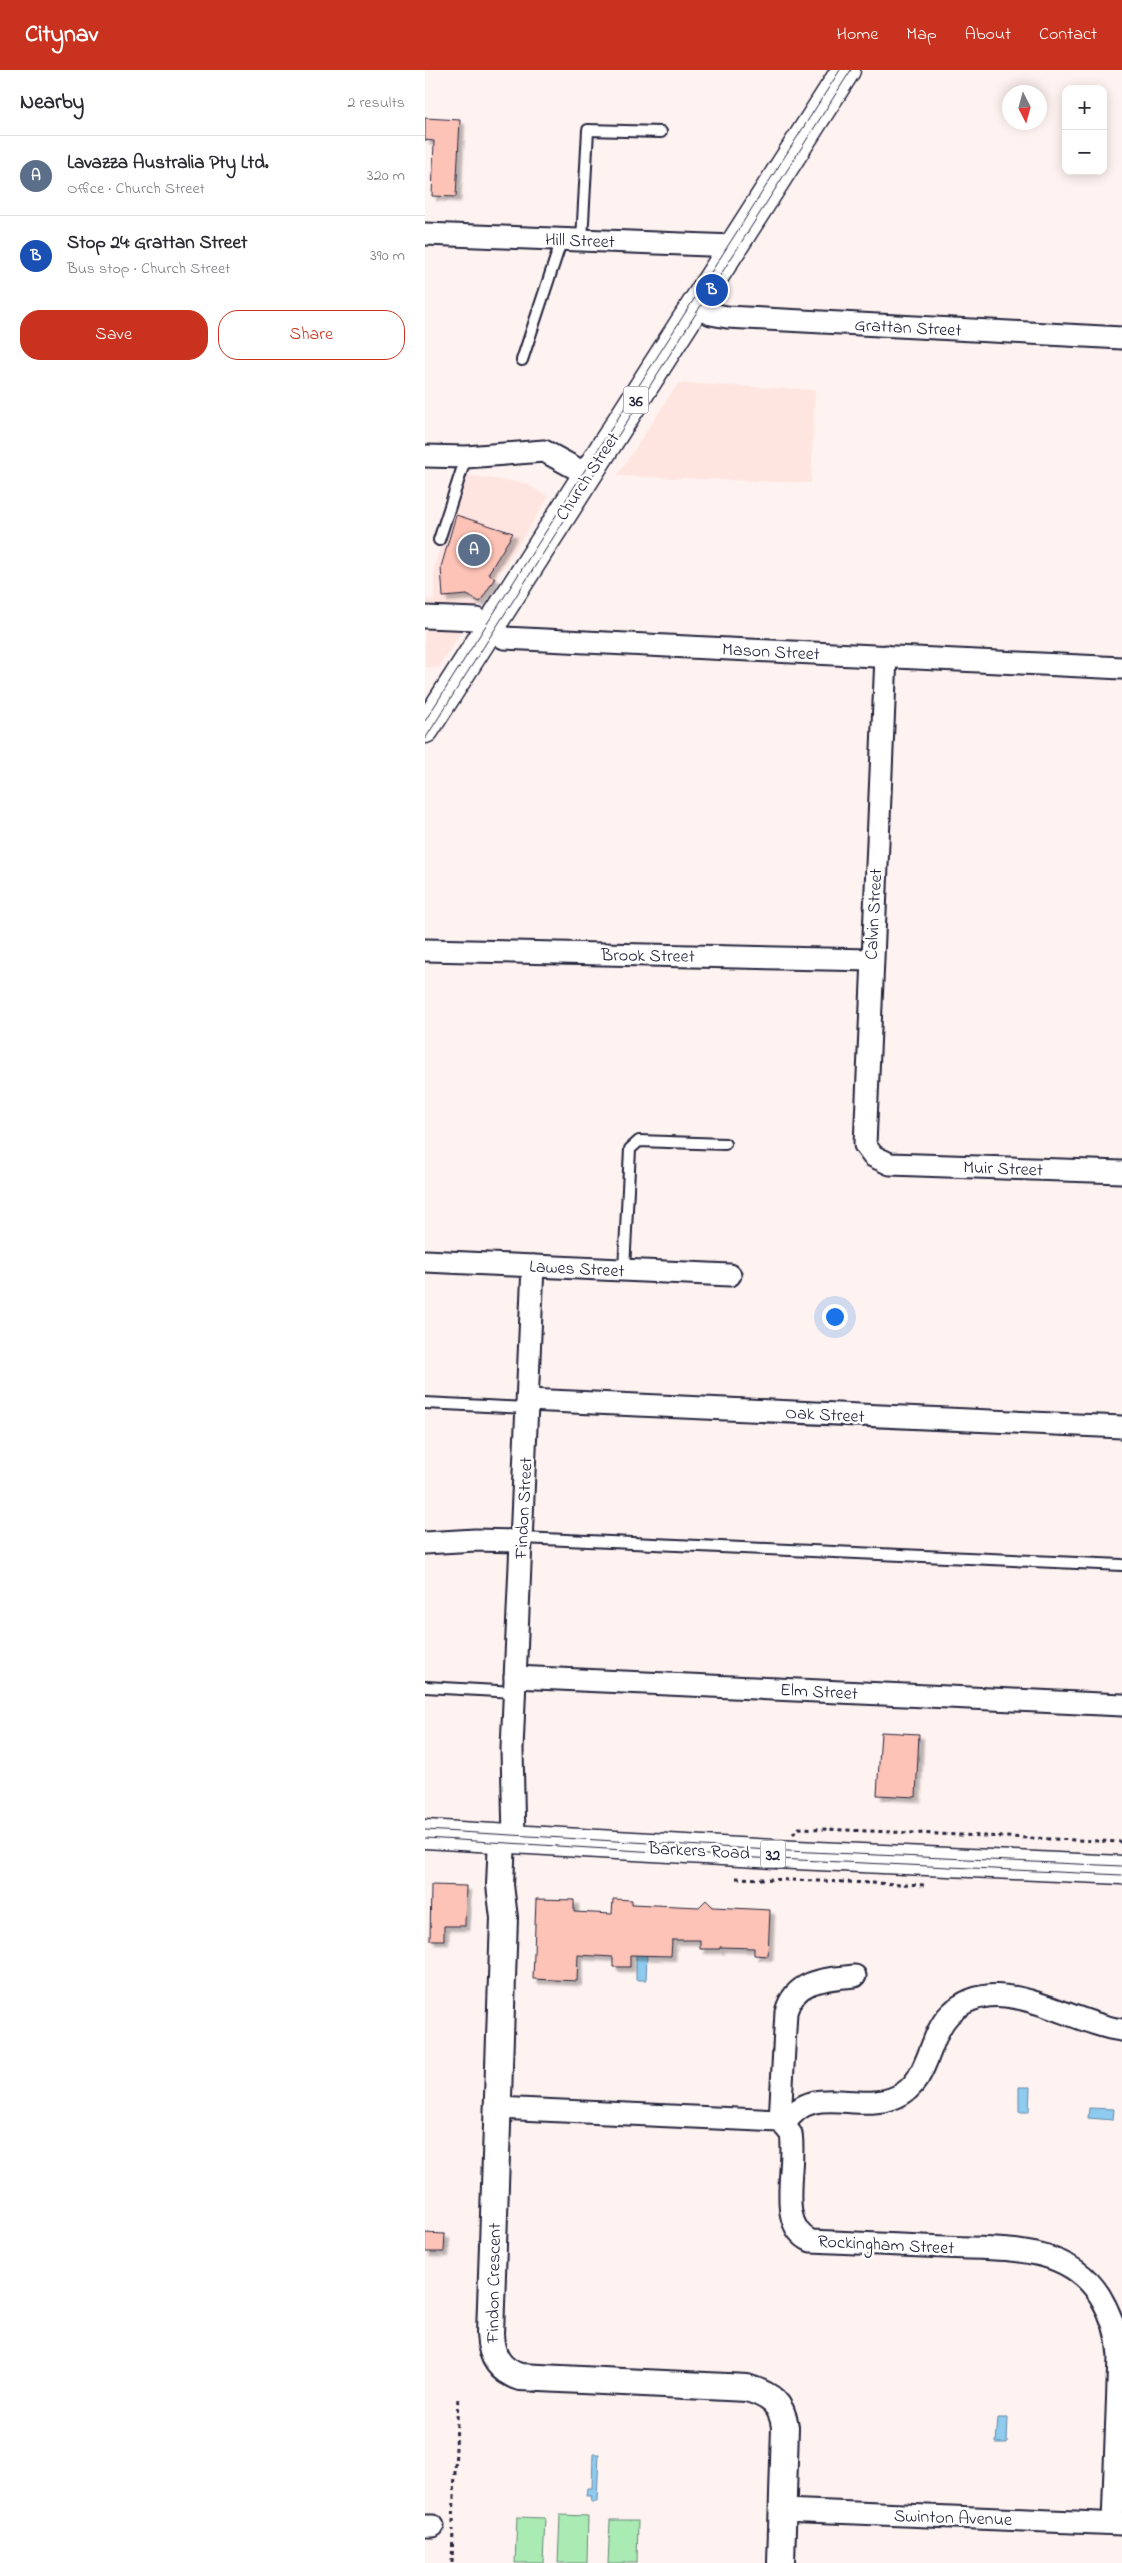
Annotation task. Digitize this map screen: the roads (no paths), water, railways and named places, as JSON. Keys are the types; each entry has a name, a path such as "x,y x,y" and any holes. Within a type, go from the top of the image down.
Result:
{"main road":[{"name":"Church Street","path":"425,729 846,70"},
{"name":"Barkers Road","path":"425,1834 774,1854 1122,1870"}],"street":[{"name":"Hill Street","path":"425,234 734,246"},
{"name":"Grattan Street","path":"696,306 711,314 727,317 1122,338"},
{"path":"425,456 466,457 544,451 588,475"},
{"name":"Mason Street","path":"425,618 477,620 504,638 1122,668"},
{"name":"Calvin Street","path":"884,1163 868,1151 864,1137 886,656"},
{"name":"Brook Street","path":"425,950 871,960"},
{"name":"Muir Street","path":"884,1163 1122,1172"},
{"name":"Lawes Street","path":"425,1261 730,1275"},
{"name":"Findon Street","path":"508,1839 533,1266"},
{"name":"Oak Street","path":"528,1404 1122,1427"},
{"path":"431,1543 475,1540 521,1544"},
{"name":"Elm Street","path":"515,1685 1122,1705"},
{"name":"Findon Crescent","path":"508,1839 512,1886 505,1918 497,2108 490,2334 493,2353 502,2368 510,2374 531,2378 747,2388 773,2399 780,2406 785,2428 783,2510"},
{"path":"782,2123 786,2012 791,1996 796,1991 811,1984 855,1976"},
{"path":"497,2108 782,2123 796,2110 810,2102 877,2102 898,2097 920,2074 937,2033 946,2017 956,2008 978,1998 994,1996 1029,2000 1044,2004 1098,2026 1122,2030"},
{"name":"Rockingham Street","path":"782,2123 791,2134 793,2142 791,2219 803,2237 811,2241 1024,2251 1060,2260 1087,2279 1105,2304 1119,2333 1117,2524"},
{"path":"781,2563 783,2510"},
{"name":"Swinton Avenue","path":"783,2510 1117,2524"}],"lane":[{"path":"521,360 572,240 588,130 661,132"},
{"path":"439,540 466,457"},
{"path":"624,1270 629,1149 639,1141 725,1144"},
{"path":"425,1403 528,1404"},
{"path":"521,1544 1122,1565"},
{"path":"425,1687 515,1685"}],"water":[{"path":"636,1955 647,1955 646,1980 636,1980"},
{"path":"1019,2087 1030,2087 1029,2112 1019,2112"},
{"path":"1089,2108 1114,2109 1113,2120 1088,2118"},
{"path":"998,2418 1008,2418 1007,2443 996,2443"},
{"path":"593,2454 599,2454 597,2502 591,2502 592,2496 586,2496 587,2488 592,2488"}],"tram line":[{"path":"425,721 840,70"},
{"path":"425,739 851,70"},
{"path":"425,1830 788,1851 1122,1866"},
{"path":"425,1838 756,1858 1122,1875"}],"place":[{"name":"Stop 24: Grattan Street","path":"712,290"},
{"name":"Lavazza Australia Pty Ltd.","path":"474,550"}]}
